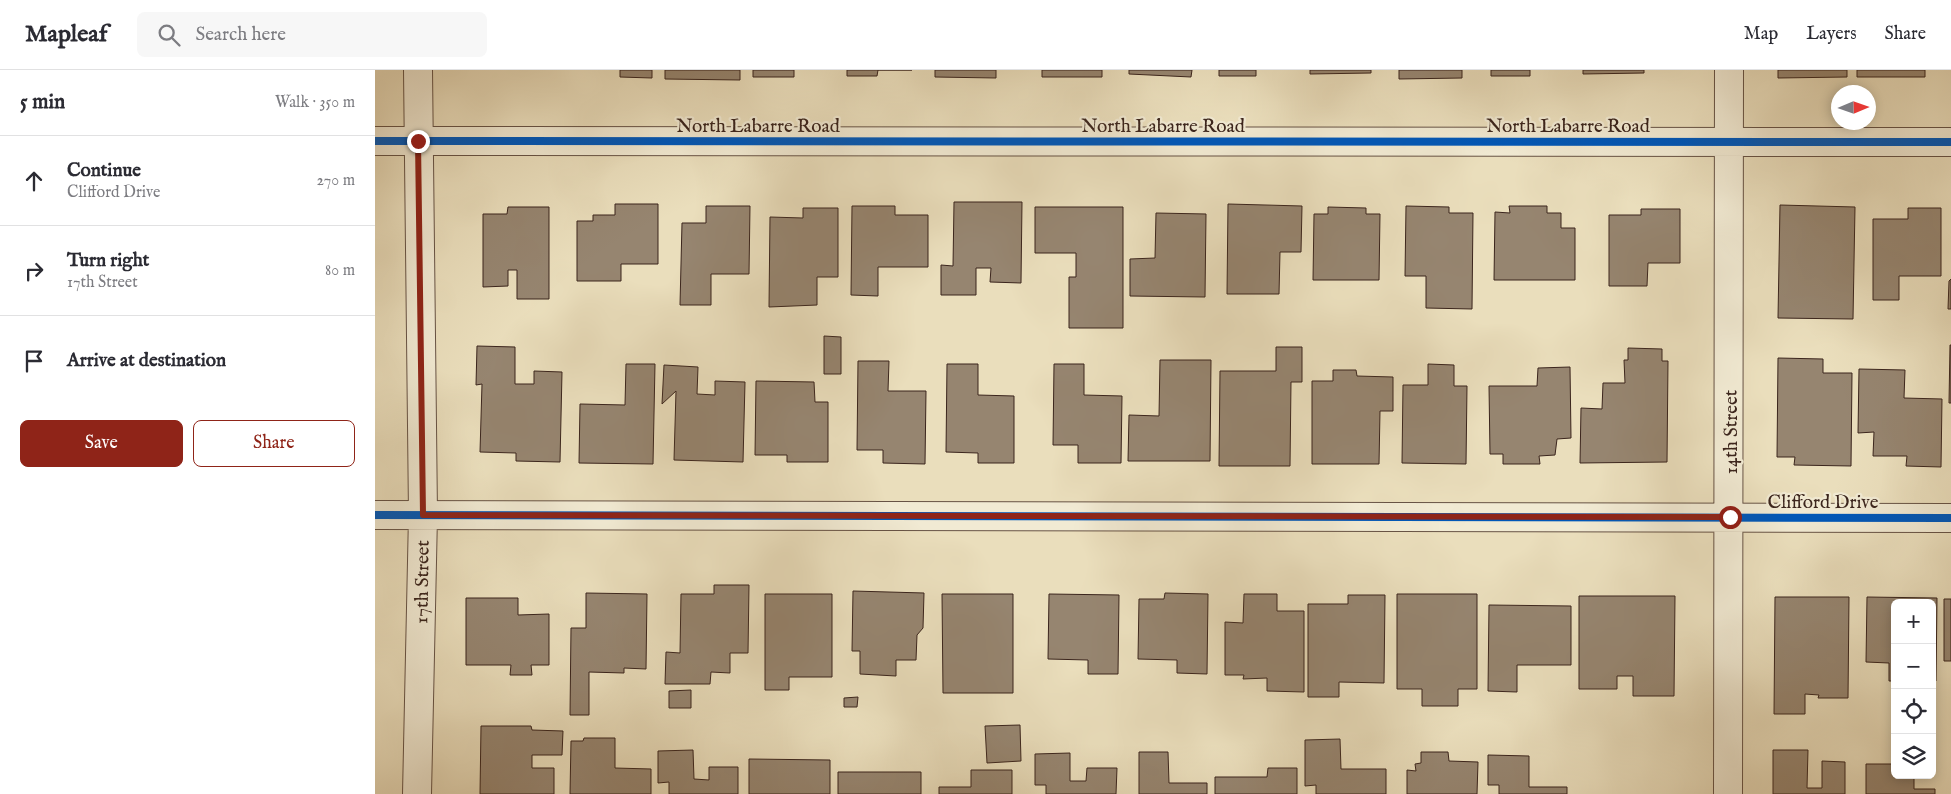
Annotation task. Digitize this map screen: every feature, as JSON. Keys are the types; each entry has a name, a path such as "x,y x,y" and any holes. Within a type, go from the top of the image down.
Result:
{"street":[{"name":"17th Street","path":"417,794 423,515 418,141 419,70"},
{"name":"14th Street","path":"1729,70 1729,794"},
{"name":"North Labarre Road","path":"375,141 1951,142"},
{"name":"Clifford Drive","path":"375,515 1951,518"}],"building":[{"path":"620,70 652,70 652,78 620,77"},
{"path":"665,70 740,70 740,80 665,79"},
{"path":"753,70 794,70 794,77 753,77"},
{"path":"847,70 878,70 877,76 847,76"},
{"path":"935,70 996,70 996,78 935,77"},
{"path":"1042,70 1102,70 1102,77 1042,77"},
{"path":"1129,70 1192,70 1191,77 1129,74"},
{"path":"1219,70 1256,70 1256,76 1219,76"},
{"path":"1310,70 1371,70 1371,73 1310,74"},
{"path":"1399,70 1462,70 1462,78 1399,79"},
{"path":"1491,70 1530,70 1530,76 1491,76"},
{"path":"1583,70 1644,70 1644,73 1583,74"},
{"path":"1778,70 1847,70 1847,77 1778,78"},
{"path":"1857,70 1925,70 1925,77 1857,77"},
{"path":"954,202 1022,202 1021,283 990,282 991,268 976,268 976,295 941,295 941,265 953,266"},
{"path":"615,204 658,204 658,264 621,264 621,281 577,281 577,221 593,221 593,215 615,215"},
{"path":"1228,204 1302,206 1301,252 1280,252 1279,294 1227,294"},
{"path":"1780,205 1855,207 1853,319 1778,318"},
{"path":"706,206 750,206 749,274 711,274 711,305 680,305 682,223 706,223"},
{"path":"852,206 895,206 895,215 928,215 928,267 878,267 878,296 851,295"},
{"path":"1406,206 1449,207 1449,213 1473,213 1472,309 1426,308 1426,276 1405,276"},
{"path":"1509,206 1547,206 1547,213 1561,213 1561,228 1575,228 1575,280 1494,280 1495,212 1510,213"},
{"path":"508,207 549,207 549,299 517,299 517,270 508,270 508,286 483,287 483,214 507,214"},
{"path":"1035,207 1123,207 1123,328 1069,328 1069,277 1076,277 1076,253 1035,253"},
{"path":"1328,207 1366,208 1366,214 1380,214 1379,280 1313,280 1314,214 1328,214"},
{"path":"803,208 838,208 838,277 817,277 817,305 769,307 770,217 803,218"},
{"path":"1908,208 1941,208 1941,276 1899,276 1899,300 1873,300 1873,219 1908,219"},
{"path":"1641,209 1680,209 1680,263 1648,263 1647,286 1609,286 1609,215 1641,215"},
{"path":"1156,213 1206,214 1205,297 1130,296 1130,259 1155,258"},
{"path":"1951,279 1951,309 1948,309 1949,281"},
{"path":"824,336 841,337 841,374 824,374"},
{"path":"1950,345 1951,403 1949,403"},
{"path":"477,346 515,347 515,384 534,384 534,371 562,372 560,462 516,461 516,453 480,452 482,384 476,385"},
{"path":"1276,347 1302,347 1302,382 1291,382 1290,466 1219,466 1220,371 1276,371"},
{"path":"1628,348 1662,349 1662,361 1668,361 1667,462 1580,463 1581,408 1602,409 1603,383 1625,383 1624,360 1628,360"},
{"path":"1778,358 1823,359 1823,373 1852,373 1851,466 1794,465 1795,457 1777,457"},
{"path":"1160,360 1211,360 1210,461 1128,461 1129,415 1159,416"},
{"path":"858,361 889,361 888,391 926,391 925,464 883,463 883,450 857,450"},
{"path":"626,364 655,364 653,464 579,463 580,404 625,405"},
{"path":"947,364 978,364 978,395 1014,396 1014,463 978,463 978,453 946,452"},
{"path":"1054,364 1084,364 1084,395 1122,396 1121,463 1078,463 1078,445 1053,445"},
{"path":"1428,364 1454,365 1454,386 1467,386 1466,464 1402,463 1403,385 1428,385"},
{"path":"664,365 698,367 697,394 715,395 715,381 745,382 743,462 674,460 676,391 662,404"},
{"path":"1570,367 1571,438 1557,439 1555,455 1539,456 1540,464 1503,464 1503,454 1490,454 1489,386 1537,386 1538,368"},
{"path":"1859,369 1905,370 1904,398 1942,399 1941,467 1906,466 1907,456 1873,456 1874,432 1858,433"},
{"path":"1333,370 1356,370 1357,376 1393,377 1393,411 1380,411 1379,464 1312,464 1312,381 1333,381"},
{"path":"756,381 814,382 815,402 828,402 828,462 787,462 787,455 755,455"},
{"path":"714,585 749,585 748,653 730,653 730,673 711,672 710,684 665,684 666,652 680,653 681,594 714,594"},
{"path":"853,591 924,593 923,628 917,635 916,660 896,660 896,676 860,674 860,651 852,651"},
{"path":"586,593 647,594 646,669 624,668 624,673 589,672 589,715 570,715 571,628 586,628"},
{"path":"1165,593 1208,594 1207,674 1177,673 1177,660 1138,659 1139,599 1164,599"},
{"path":"765,594 832,594 832,677 789,677 789,690 765,690"},
{"path":"942,594 1013,594 1013,693 943,693"},
{"path":"1049,594 1119,595 1118,674 1088,674 1088,660 1048,659"},
{"path":"1244,594 1277,594 1277,611 1304,611 1304,692 1267,691 1267,678 1243,679 1244,675 1225,675 1225,622 1243,623"},
{"path":"1397,594 1477,594 1477,689 1458,689 1458,706 1422,706 1422,689 1397,689"},
{"path":"1348,595 1385,595 1384,683 1339,682 1339,697 1308,697 1308,604 1348,604"},
{"path":"1579,596 1675,596 1674,696 1633,696 1633,676 1617,676 1617,689 1579,689"},
{"path":"1775,597 1849,597 1848,698 1818,698 1819,695 1805,694 1805,714 1774,714"},
{"path":"1867,597 1937,598 1936,681 1936,599 1891,599 1891,681 1889,681 1889,663 1866,662"},
{"path":"466,598 518,598 518,615 549,614 549,665 531,665 532,675 510,675 511,665 466,665"},
{"path":"1944,599 1951,599 1951,661 1944,661"},
{"path":"1489,605 1571,606 1571,665 1517,665 1517,692 1488,691"},
{"path":"691,690 691,708 669,708 669,691"},
{"path":"858,697 857,707 844,707 844,698"},
{"path":"1020,725 1021,761 987,763 985,726"},
{"path":"481,726 531,726 532,730 563,731 562,755 532,755 532,768 554,768 554,794 480,794"},
{"path":"584,738 615,738 615,768 651,769 651,794 570,794 571,741 583,741"},
{"path":"1340,739 1341,769 1386,769 1386,794 1316,794 1316,785 1305,786 1305,740"},
{"path":"693,750 694,779 709,780 709,767 738,767 738,794 669,794 669,782 658,783 658,751"},
{"path":"1773,750 1808,750 1807,788 1822,788 1822,761 1845,762 1845,794 1773,794"},
{"path":"1139,752 1168,752 1169,783 1207,783 1207,794 1139,794"},
{"path":"1421,752 1448,752 1449,761 1478,762 1477,794 1407,794 1407,770 1416,771 1415,764 1421,763"},
{"path":"1070,753 1070,781 1086,781 1087,768 1117,768 1116,794 1046,794 1046,785 1035,785 1035,754"},
{"path":"1488,755 1529,756 1529,787 1567,787 1567,794 1499,794 1499,785 1488,785"},
{"path":"749,759 830,760 830,794 749,794"},
{"path":"1866,764 1891,764 1891,779 1914,779 1914,789 1935,789 1935,794 1866,794"},
{"path":"1268,768 1297,768 1297,794 1215,794 1215,777 1267,777"},
{"path":"971,770 1012,770 1012,794 939,794 939,787 971,787"},
{"path":"838,772 921,772 921,794 838,794"}],"cycle path":[{"path":"375,141 1951,142"},
{"path":"375,515 1951,518"}],"route":[{"path":"418,141 423,515 1730,517"}]}
